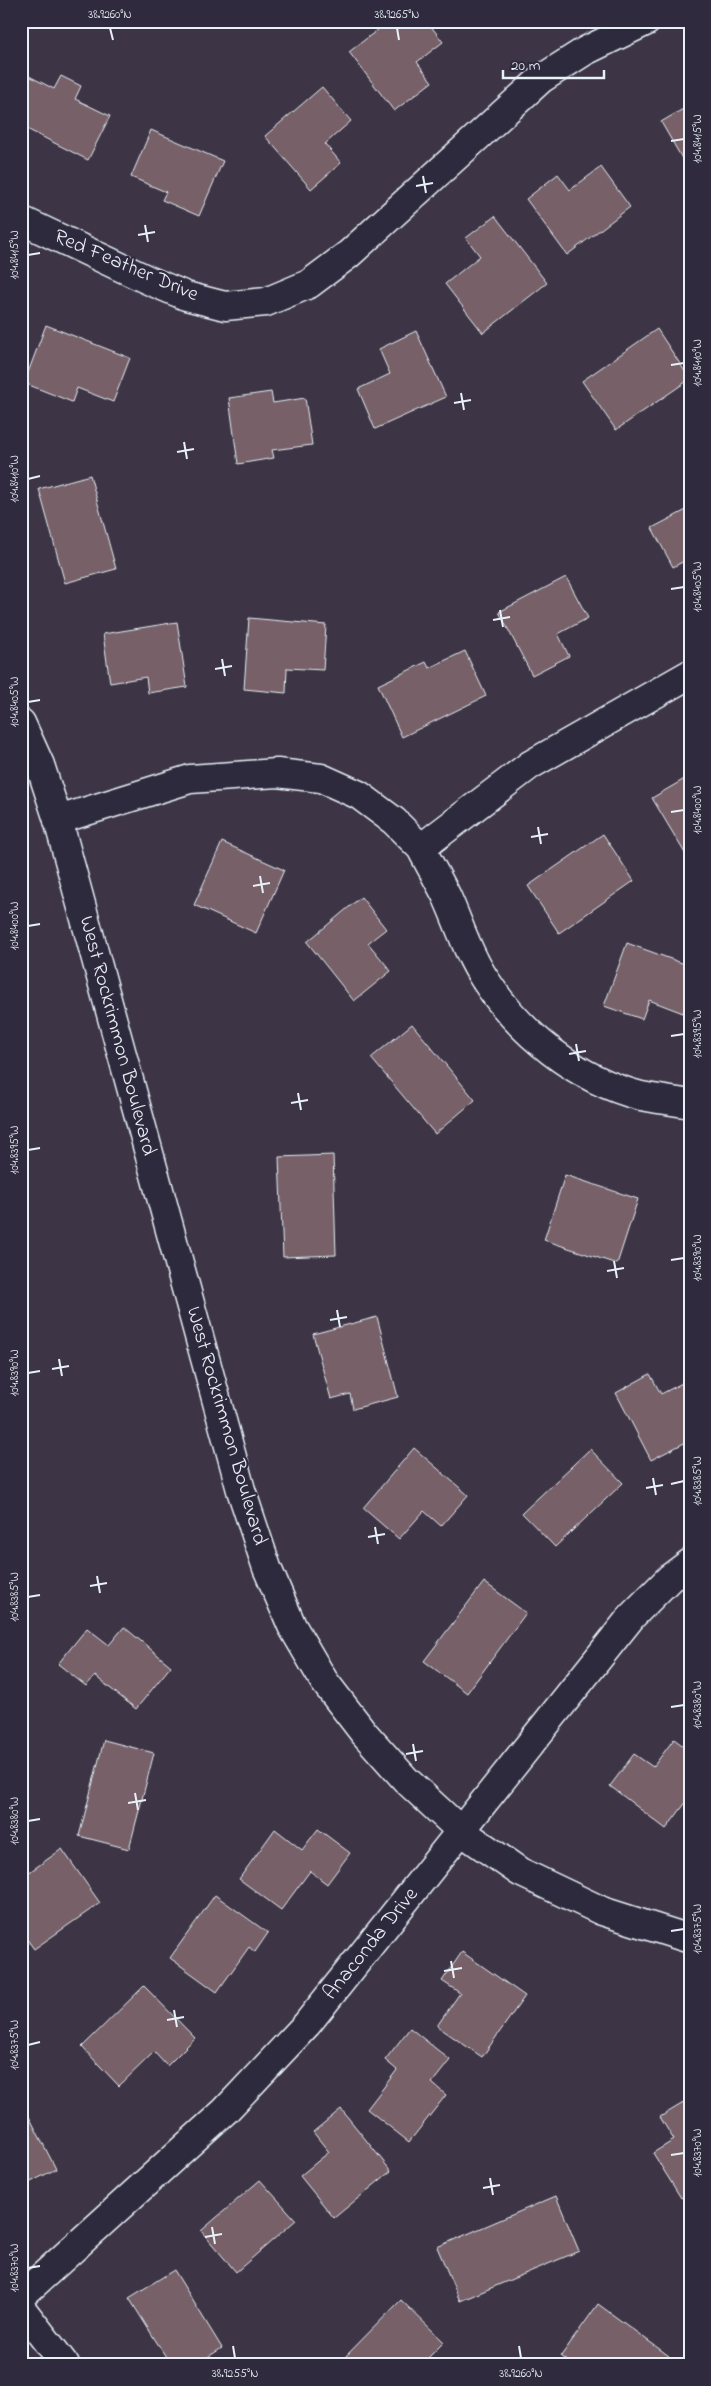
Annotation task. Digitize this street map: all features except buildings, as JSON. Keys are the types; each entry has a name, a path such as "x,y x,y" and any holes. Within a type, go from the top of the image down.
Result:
{"street":[{"name":"Red Feather Drive","path":"21,220 186,296 225,306 266,302 309,284 349,254 541,79 585,51 647,21"},
{"path":"421,848 530,765 690,674"},
{"name":"West Rockrimmon Boulevard","path":"21,723 40,765 58,820 241,1490 267,1568 292,1626 324,1681 364,1733 406,1780 461,1831 520,1872 594,1907 690,1939"},
{"path":"58,820 190,779 277,773 321,778 359,795 394,821 421,848 446,896 462,937 484,978 515,1018 552,1053 592,1077 640,1095 690,1104"},
{"name":"Anaconda Drive","path":"21,2296 225,2111 268,2067 353,1969 632,1616 670,1578 690,1563"},
{"path":"21,2308 65,2365"}]}
